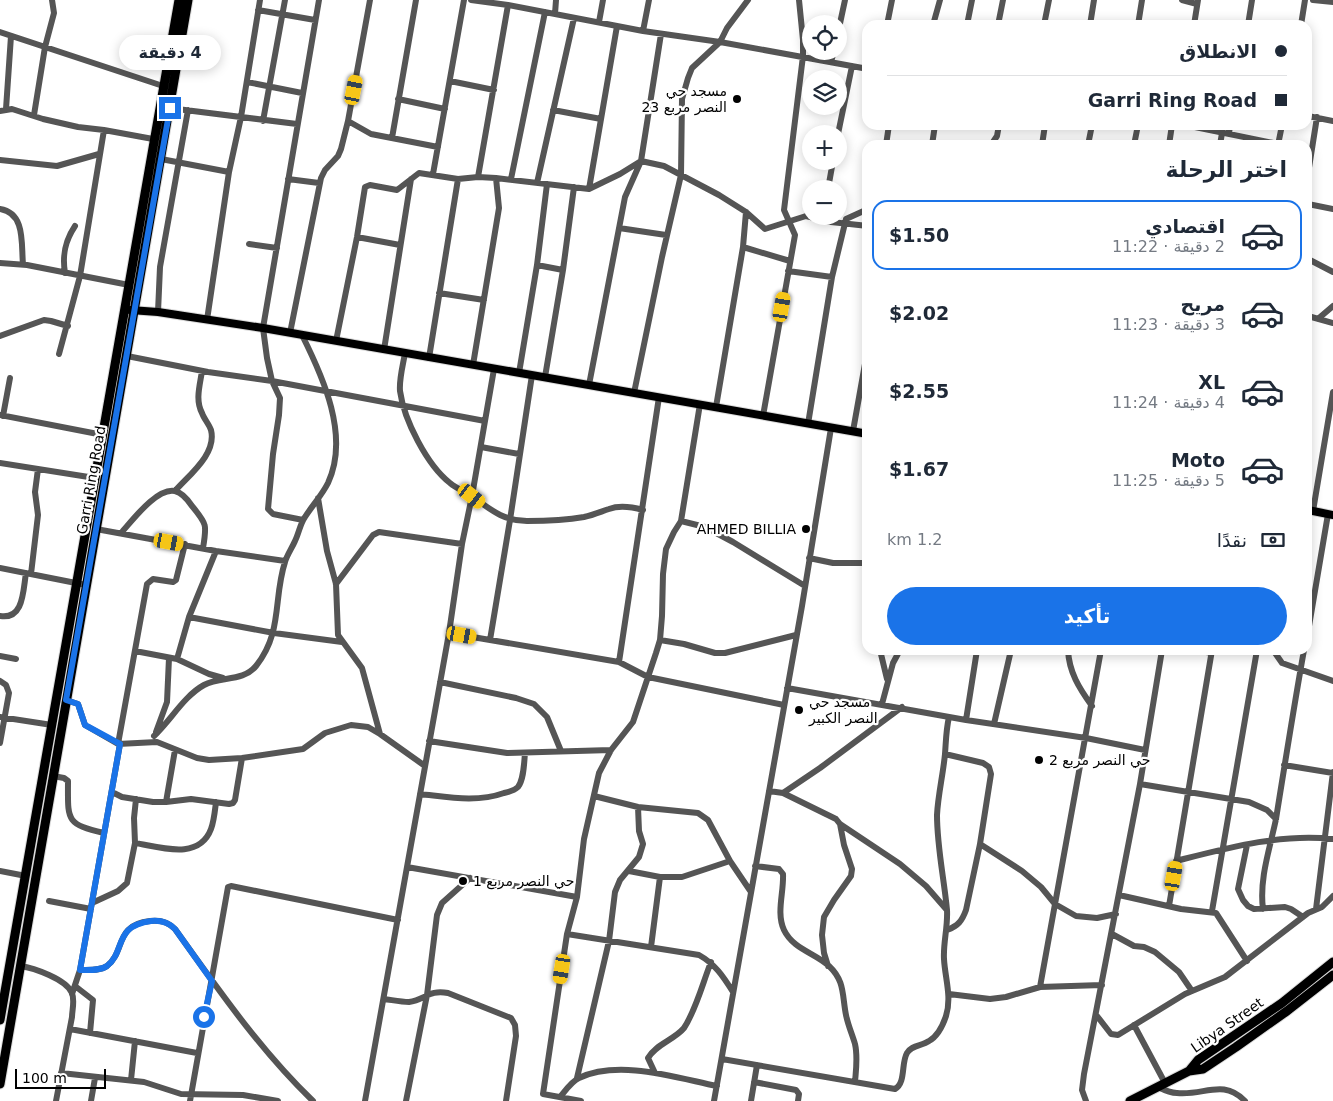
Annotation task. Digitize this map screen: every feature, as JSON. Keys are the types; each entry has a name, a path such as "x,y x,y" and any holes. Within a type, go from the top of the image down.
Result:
{"highway":[{"name":"Garri Ring Road","path":"0,1084 66,700 95,478 153,139 179,0"},
{"name":"Garri Ring Road","path":"0,1020 3,981 26,876 52,725 81,584 96,529 188,0"},
{"name":"Libya Street","path":"1130,1101 1189,1071 1198,1060 1282,1003 1333,962"},
{"path":"1189,1071 1203,1069 1287,1011 1333,975"}],"main road":[{"path":"125,310 158,312 263,328 862,433"},
{"path":"1312,511 1331,514"}],"street":[{"path":"34,115 45,47 54,13 52,0"},
{"path":"206,320 229,172 241,117 260,0"},
{"path":"263,120 285,0"},
{"path":"303,520 273,514 268,509 280,398 272,381 263,328 319,0"},
{"path":"290,333 320,183 325,170 340,153 348,121 370,0"},
{"path":"392,138 416,0"},
{"path":"433,174 464,0"},
{"path":"471,0 493,1 643,31 802,56 784,210 795,235 763,416"},
{"path":"555,14 556,0"},
{"path":"599,22 603,0"},
{"path":"643,31 649,0"},
{"path":"634,393 666,235 681,175 682,99 684,88 692,68 720,42 726,28 748,0"},
{"path":"799,0 802,30"},
{"path":"842,15 845,0"},
{"path":"888,20 892,0"},
{"path":"934,20 940,0"},
{"path":"968,20 972,0"},
{"path":"999,20 1003,0"},
{"path":"1045,20 1049,0"},
{"path":"1091,20 1094,0"},
{"path":"1139,20 1142,0"},
{"path":"1182,0 1197,2 1195,20"},
{"path":"1249,20 1252,0"},
{"path":"1302,20 1305,0"},
{"path":"1313,0 1333,2"},
{"path":"478,177 508,5"},
{"path":"258,10 315,20"},
{"path":"510,179 545,12"},
{"path":"538,183 574,18"},
{"path":"589,189 617,26"},
{"path":"0,32 164,86"},
{"path":"589,385 625,198 641,161 661,34"},
{"path":"10,36 3,110 34,115 78,127 153,139"},
{"path":"821,60 862,68"},
{"path":"840,125 852,66"},
{"path":"247,82 302,93"},
{"path":"450,82 494,90"},
{"path":"398,99 445,109"},
{"path":"170,108 297,124"},
{"path":"158,312 160,267 188,110"},
{"path":"553,110 601,119"},
{"path":"1312,117 1333,119"},
{"path":"1312,149 1317,118"},
{"path":"348,121 366,132 438,148"},
{"path":"59,354 80,276 104,130"},
{"path":"1207,130 1257,140"},
{"path":"1222,140 1227,130"},
{"path":"0,160 57,166 99,154"},
{"path":"161,159 229,172"},
{"path":"336,341 365,188 370,185 397,190 419,173 458,179 478,177 510,179 589,189 641,161 658,164 719,195 746,212 764,229 802,217"},
{"path":"473,365 499,208 496,178"},
{"path":"288,179 320,183"},
{"path":"384,350 411,179"},
{"path":"429,358 458,179"},
{"path":"519,373 537,265 547,184"},
{"path":"545,377 564,270 574,187"},
{"path":"1312,205 1333,209"},
{"path":"0,209 12,213 18,222 23,264"},
{"path":"716,407 743,246 746,212"},
{"path":"847,220 862,212"},
{"path":"847,224 862,226"},
{"path":"808,424 832,277 844,225"},
{"path":"65,272 63,263 66,243 74,226"},
{"path":"619,228 666,235"},
{"path":"357,237 400,244"},
{"path":"249,244 277,248"},
{"path":"743,246 790,261"},
{"path":"1312,261 1333,272"},
{"path":"0,262 23,264 129,285"},
{"path":"537,265 564,270"},
{"path":"788,271 832,277"},
{"path":"439,293 484,300"},
{"path":"1319,318 1333,306"},
{"path":"1312,317 1333,322"},
{"path":"0,336 44,320 51,320 68,326"},
{"path":"152,739 195,691 205,684 224,678 244,676 256,666 274,633 285,561 296,540 303,520 328,482 335,460 336,437 328,392 302,335"},
{"path":"405,353 400,389 403,406 414,433 432,463 449,482 472,496 492,512 510,520 527,521 574,519 595,515 610,508 630,507 643,510"},
{"path":"127,356 485,421"},
{"path":"365,1101 494,369"},
{"path":"175,491 204,459 211,440 211,432 201,412 198,399 202,371"},
{"path":"490,640 532,375"},
{"path":"10,378 2,416 103,435"},
{"path":"853,431 862,381"},
{"path":"1312,501 1333,392"},
{"path":"619,662 659,397"},
{"path":"581,1101 560,1096 542,1098 567,934 576,896 584,839 599,773 611,750 633,722 660,640 666,549 681,521 700,404"},
{"path":"714,1101 810,558 831,428"},
{"path":"481,447 519,454"},
{"path":"0,463 95,478"},
{"path":"0,616 13,615 19,608 29,574 38,515 35,492 38,470"},
{"path":"122,533 142,510 159,495 175,491 186,498 206,526 203,548"},
{"path":"318,498 327,551 336,584 338,635 342,642 353,652 362,668 380,734"},
{"path":"1312,606 1331,514"},
{"path":"681,521 706,527 805,586"},
{"path":"96,529 216,551 285,561"},
{"path":"336,584 373,535 379,532 462,544"},
{"path":"72,994 80,970 147,584 153,580 173,582 176,580 185,544"},
{"path":"177,659 189,617 216,551"},
{"path":"810,558 833,563 862,563"},
{"path":"0,568 81,584"},
{"path":"189,617 274,633 342,642"},
{"path":"448,633 619,662 648,677 784,705"},
{"path":"660,640 684,644 715,653 725,653 796,635"},
{"path":"135,651 177,659 209,674 224,678"},
{"path":"881,655 888,680"},
{"path":"882,704 888,680 898,655"},
{"path":"966,720 975,655"},
{"path":"994,724 1010,655"},
{"path":"1068,655 1068,662 1077,686 1092,706"},
{"path":"1040,987 1100,655"},
{"path":"1086,1101 1082,1090 1084,1074 1140,784 1161,655"},
{"path":"1169,906 1211,655"},
{"path":"1212,911 1256,655"},
{"path":"1276,655 1282,663 1333,681"},
{"path":"1262,909 1262,884 1276,819 1303,655"},
{"path":"0,656 16,659"},
{"path":"152,739 165,711 167,702 169,658"},
{"path":"0,681 9,690 0,743"},
{"path":"440,682 516,698 534,704 547,717 561,751"},
{"path":"787,688 966,720 1086,738 1146,750"},
{"path":"66,700 78,704 82,720 87,727 119,744 152,739 175,750 204,760 242,758 303,748 325,733 351,725 368,727 425,766"},
{"path":"783,793 902,708"},
{"path":"3,717 52,725"},
{"path":"722,1059 895,1088 898,1087 906,1055 910,1048 930,1041 939,1031 946,1014 949,994 944,962 947,910 937,816 945,754 945,733 949,717"},
{"path":"429,741 507,753 611,750"},
{"path":"166,802 175,750"},
{"path":"420,794 476,800 491,798 513,790 522,779 525,753"},
{"path":"945,754 982,763 989,767 991,774 980,844 966,910 957,927 947,930"},
{"path":"112,792 122,797 136,799 166,802 191,799 230,804 235,800 242,758"},
{"path":"1284,765 1333,773 1316,909"},
{"path":"53,776 62,777 68,781 68,804 75,824 104,833"},
{"path":"1140,784 1249,802 1267,810 1276,819"},
{"path":"769,791 783,793 836,819 840,824 900,864 926,886 947,910"},
{"path":"594,796 638,806 698,813 708,820 730,861 751,892"},
{"path":"49,901 91,906 118,891 127,883 135,842 134,818 136,799"},
{"path":"135,842 174,849 197,847 205,840 212,828 216,802"},
{"path":"577,1078 609,940 615,892 620,880 639,857 643,844 639,831 638,806"},
{"path":"828,966 822,935 824,917 851,876 852,870 840,824"},
{"path":"1176,860 1272,840 1333,839"},
{"path":"980,844 1022,871 1055,904 1076,916 1097,918 1116,914"},
{"path":"1247,844 1238,890 1248,906 1254,909 1285,907 1292,909 1303,917"},
{"path":"629,871 660,877 682,876 730,861"},
{"path":"756,866 779,869 783,874 780,919 785,932 803,950 828,966 838,977 843,987 845,1014 857,1059 855,1082"},
{"path":"407,867 576,896"},
{"path":"0,871 26,876"},
{"path":"651,948 660,877"},
{"path":"406,1101 427,995 437,915 442,903 470,878"},
{"path":"190,1098 228,887 231,886 398,920"},
{"path":"1119,895 1169,906 1212,911 1219,916 1247,961"},
{"path":"1096,1016 1114,1036 1118,1036 1192,990 1225,977 1303,917 1322,907 1333,896"},
{"path":"80,970 98,969 106,966 113,958 126,932 135,926 157,921 169,923 287,1076 313,1101"},
{"path":"567,934 699,955 711,962 722,974 733,992"},
{"path":"1112,934 1134,946 1155,952 1184,977 1192,990"},
{"path":"654,1073 648,1058 652,1052 683,1029 690,1018 711,962"},
{"path":"20,966 33,968 56,979 69,989 72,994 73,1004 70,1029 56,1101"},
{"path":"949,994 990,999 1006,997 1040,987 1102,985"},
{"path":"75,986 93,1000 90,1033"},
{"path":"384,999 408,1002 438,991 448,993 511,1018 515,1025 516,1036 506,1101"},
{"path":"1134,1025 1162,1085 1179,1094 1227,1089 1238,1094 1245,1101"},
{"path":"70,1029 197,1053"},
{"path":"131,1080 136,1041"},
{"path":"751,1101 757,1065"},
{"path":"560,1096 577,1078 595,1072 622,1070 654,1073 717,1086"},
{"path":"62,1073 144,1082 190,1098 243,1095 278,1101"},
{"path":"91,1101 95,1078"},
{"path":"754,1082 796,1090 799,1094 798,1101"}],"place":[{"name":"مسجد حي النصر مربع 23","path":"737,99"},
{"name":"AHMED BILLIA","path":"806,529"},
{"name":"مسجد حي النصر الكبير","path":"799,710"},
{"name":"حي النصر مربع 2","path":"1039,760"},
{"name":"حي النصر مربع 1","path":"463,881"}],"route":[{"path":"170,108 66,700 78,704 82,720 87,727 120,744 80,970 98,969 106,966 113,958 126,932 135,926 145,922 169,923 212,981 204,1017"}]}
